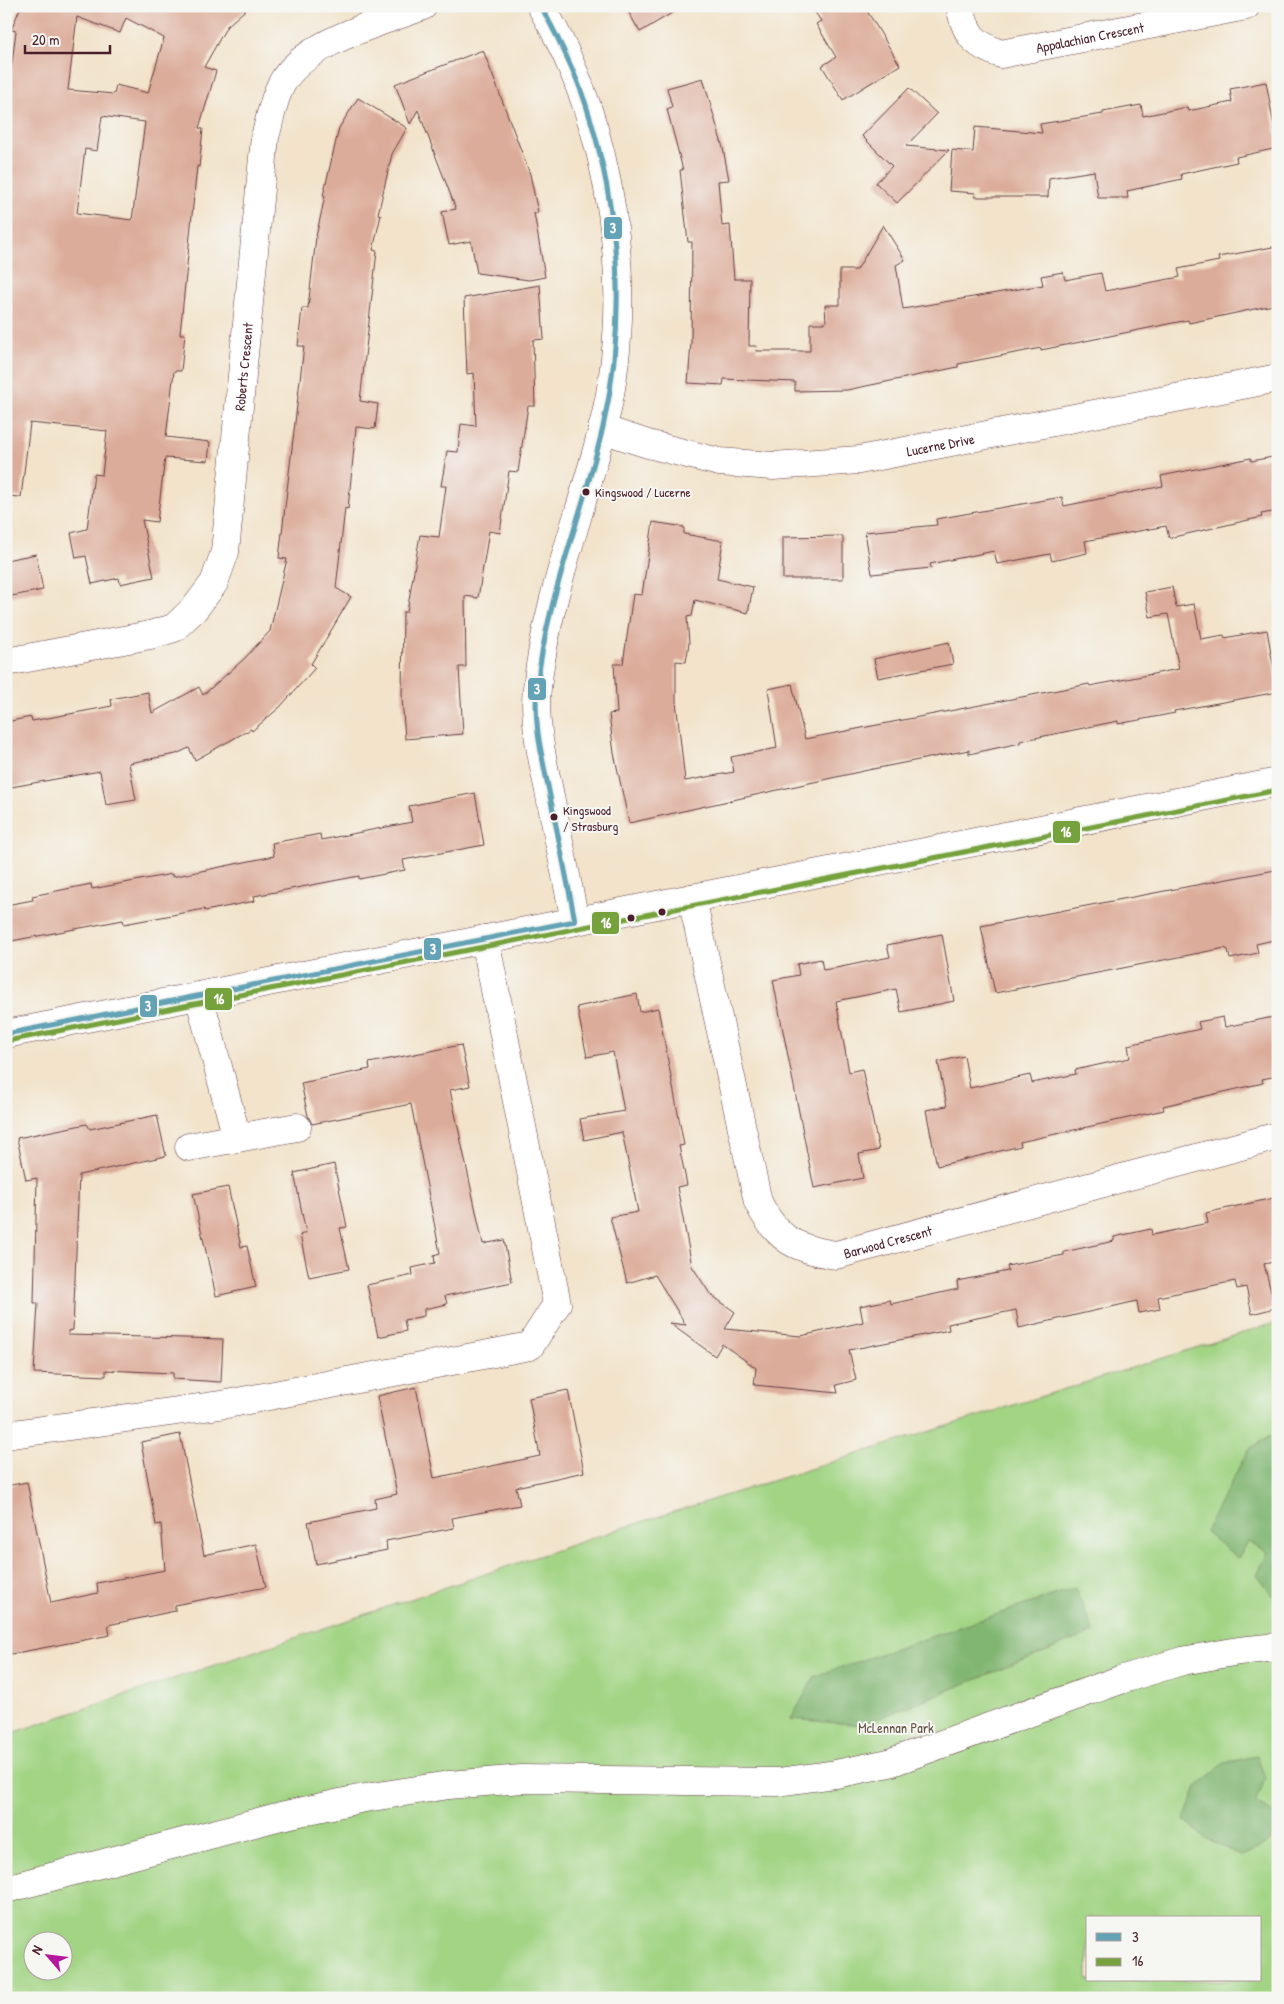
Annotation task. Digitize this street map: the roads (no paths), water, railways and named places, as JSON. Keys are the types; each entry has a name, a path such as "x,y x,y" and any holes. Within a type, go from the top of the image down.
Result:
{"street":[{"name":"Roberts Crescent","path":"6,662 150,635 174,628 195,608 214,583 225,552 265,137 280,85 298,62 337,39 424,6"},
{"path":"541,6 556,32 588,107 609,201 617,256 617,332 610,397 547,622 537,691 538,741 575,921"},
{"name":"Appalachian Crescent","path":"960,6 963,22 970,37 982,48 1001,54 1246,6"},
{"name":"Lucerne Drive","path":"602,429 648,444 719,462 773,466 859,460 1278,378"},
{"path":"6,1034 1278,782"},
{"name":"Barwood Crescent","path":"692,898 758,1202 767,1219 785,1240 807,1250 836,1255 1278,1136"},
{"path":"6,1434 227,1404 530,1346 557,1304 486,939"},
{"path":"199,996 237,1138"},
{"path":"189,1147 297,1127"},
{"path":"6,1890 281,1816 359,1799 449,1785 522,1779 602,1778 675,1783 778,1782 836,1774 889,1763 1120,1680 1182,1661 1239,1651 1278,1647"}],"place":[{"name":"Kingswood / Lucerne","path":"586,492"},
{"name":"Kingswood / Strasburg","path":"554,817"}],"park label":[{"name":"McLennan Park","path":"896,1727"}]}
